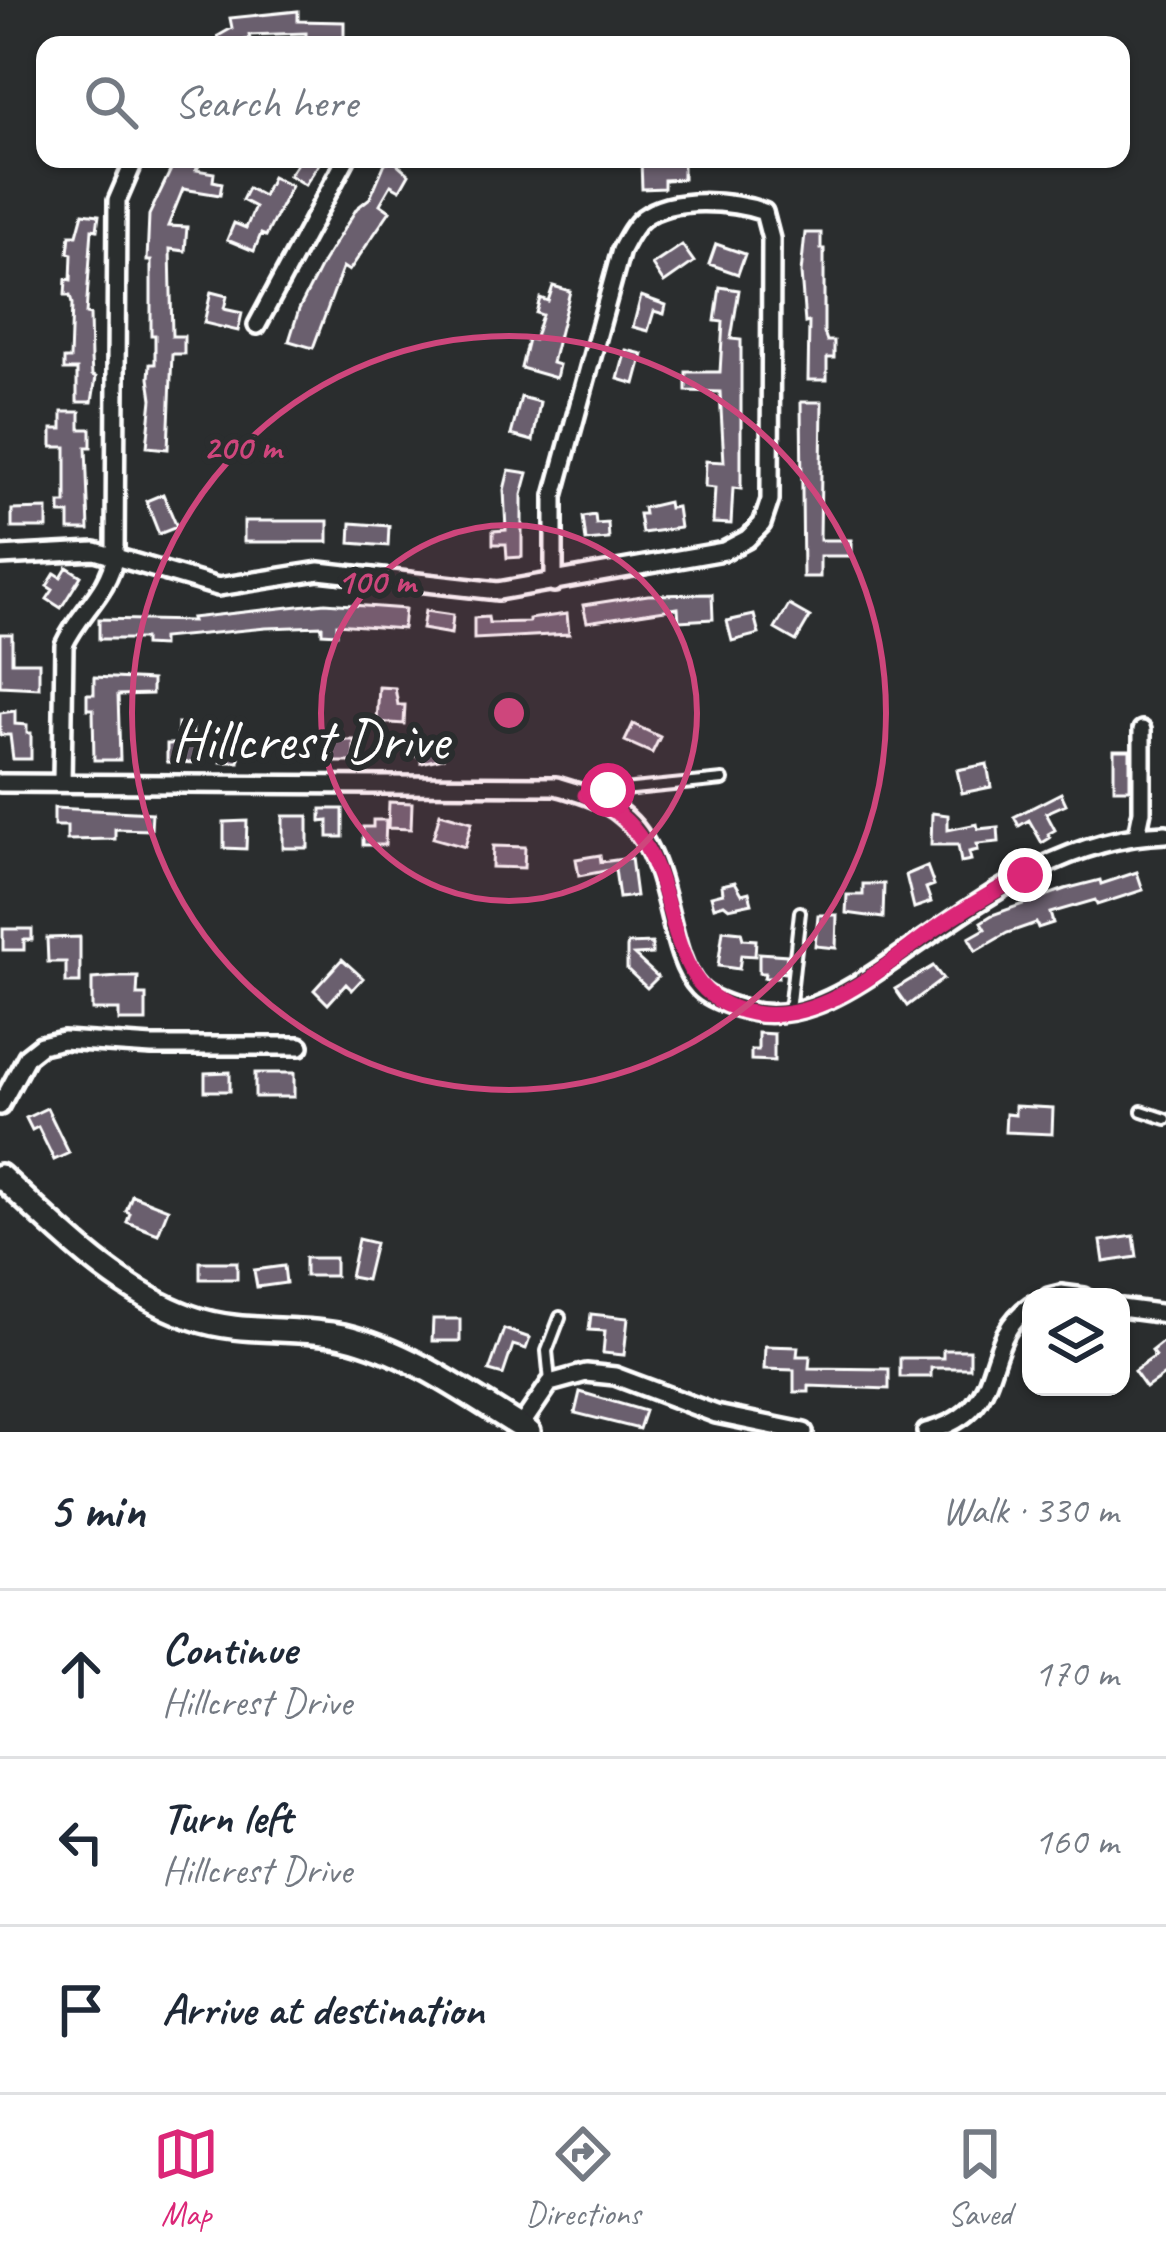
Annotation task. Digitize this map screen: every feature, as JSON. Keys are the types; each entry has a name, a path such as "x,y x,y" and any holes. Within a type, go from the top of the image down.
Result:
{"street":[{"path":"62,783 64,645 112,573 115,555 117,201 131,168"},
{"path":"257,325 341,168"},
{"path":"0,556 77,551 115,555 195,584 218,587 319,572 498,591 554,583 605,569 724,551 762,524 770,500 771,225 764,212 711,205 662,208 642,219 621,250 554,496 554,583"},
{"path":"1137,835 1142,811 1142,730"},
{"name":"Hillcrest Drive","path":"0,784 556,786 624,816 649,849 680,950 698,987 754,1013 785,1011 838,997 993,892 1054,860 1137,835 1166,834"},
{"path":"0,1106 27,1056 41,1045 63,1040 152,1046 300,1046"},
{"path":"0,1176 84,1253 130,1287 188,1316 245,1331 338,1335 385,1349 525,1429 550,1384 586,1373 615,1376 716,1414 804,1432"},
{"path":"1130,1309 1166,1313"},
{"path":"926,1432 953,1425 979,1401 1006,1331 1022,1314"}],"lane":[{"path":"585,795 723,780"},
{"path":"785,1011 800,912"},
{"path":"1142,1111 1166,1119"},
{"path":"550,1384 547,1351 560,1317"}],"building":[{"path":"298,11 298,21 344,22 344,36 218,36 232,28 230,18"},
{"path":"172,168 197,168 214,173 213,181 222,183 220,195 183,189 168,226 187,227 185,251 170,249 172,336 184,336 184,354 172,354 168,449 147,447 150,364 155,364 151,261 147,261 149,215"},
{"path":"294,168 316,168 305,185 289,175"},
{"path":"383,168 402,168 409,174 400,190 391,185 380,204 390,211 349,271 343,267 313,348 289,341 323,262 357,208 370,198"},
{"path":"641,168 683,168 683,179 664,180 664,188 642,189"},
{"path":"272,177 291,186 266,236 261,234 254,251 227,240 234,223 246,228 255,207 242,200 248,188 263,196"},
{"path":"83,213 99,215 97,230 92,229 86,314 90,315 92,375 96,377 92,402 77,402 77,370 64,370 64,359 70,359 72,304 70,296 65,296 66,279 71,280 70,235 77,235"},
{"path":"805,233 821,233 824,249 824,332 827,341 834,341 834,358 827,358 827,380 808,380 809,322 805,323 801,273"},
{"path":"716,244 745,254 738,274 709,264"},
{"path":"682,245 694,262 664,283 652,265"},
{"path":"553,286 570,291 552,363 559,365 556,378 521,368 528,339 534,340 542,315 536,313 540,298 548,301"},
{"path":"720,287 739,290 731,339 741,340 741,489 733,488 731,524 713,523 715,488 705,487 706,461 724,462 720,392 686,391 686,372 720,372 723,322 715,321"},
{"path":"211,292 227,296 224,309 242,313 238,331 204,323"},
{"path":"641,296 666,305 664,314 654,311 648,331 633,327"},
{"path":"626,350 643,354 635,384 618,379"},
{"path":"521,397 540,402 533,441 511,435"},
{"path":"801,402 822,402 820,540 851,540 851,556 820,556 820,577 803,577"},
{"path":"62,412 80,412 80,429 91,429 91,447 86,447 89,530 69,530 69,514 60,514 60,503 66,503 66,447 52,447 52,429 62,429"},
{"path":"509,470 528,473 522,495 522,557 507,558 506,544 493,544 493,531 506,530 504,490"},
{"path":"163,494 177,527 159,534 146,501"},
{"path":"668,502 669,508 677,507 680,528 642,533 639,514 644,514 643,508"},
{"path":"47,509 47,528 12,528 12,510"},
{"path":"595,515 596,524 608,523 609,539 586,541 583,517"},
{"path":"244,521 328,521 328,542 244,542"},
{"path":"351,523 389,526 388,546 350,543"},
{"path":"67,567 81,576 61,608 47,599 53,590 47,586 55,573 61,577"},
{"path":"712,594 713,619 679,621 678,608 587,622 583,605 648,595"},
{"path":"325,603 405,609 403,629 337,624 337,634 322,633 322,626 266,628 162,638 162,646 144,645 144,639 99,639 99,619 192,621"},
{"path":"789,605 810,617 796,641 775,629"},
{"path":"425,611 453,615 451,634 422,629"},
{"path":"567,614 569,634 474,639 474,618 488,617 489,623 529,622"},
{"path":"754,615 759,634 732,641 727,621"},
{"path":"0,634 12,634 12,662 39,662 39,688 0,686"},
{"path":"94,677 152,680 152,694 118,695 120,760 94,760 93,709 87,709 87,694 94,694"},
{"path":"379,687 395,688 398,705 405,705 404,724 377,722"},
{"path":"15,711 15,724 27,725 31,733 31,759 13,759 10,735 0,735 0,713"},
{"path":"178,723 193,724 192,746 201,746 200,763 167,762 167,744 177,744"},
{"path":"633,724 660,737 652,753 625,741"},
{"path":"218,736 239,736 239,762 221,762"},
{"path":"333,740 354,740 354,762 333,762"},
{"path":"409,740 443,741 443,758 421,763 421,756 409,756"},
{"path":"1114,750 1130,750 1130,789 1114,789"},
{"path":"987,764 991,787 962,793 957,770"},
{"path":"1061,793 1066,804 1046,813 1055,830 1042,843 1029,820 1019,826 1014,817"},
{"path":"389,802 412,803 411,829 388,828"},
{"path":"54,808 152,813 151,830 115,829 115,839 67,840 67,826 54,826"},
{"path":"321,809 343,809 343,837 328,837 328,821 321,822"},
{"path":"440,813 472,822 465,847 433,838"},
{"path":"932,813 948,815 948,830 977,824 978,829 998,827 999,842 977,844 978,850 969,852 971,860 961,862 958,845 931,845"},
{"path":"283,816 308,816 308,848 283,848"},
{"path":"373,820 386,820 385,845 363,845 363,827 373,827"},
{"path":"247,821 246,849 224,848 224,822"},
{"path":"493,846 525,847 524,868 492,867"},
{"path":"600,855 601,862 631,858 636,896 619,898 615,869 579,876 576,859"},
{"path":"927,866 934,885 926,888 931,902 914,908 906,875"},
{"path":"1137,872 1143,890 1050,913 1053,923 1038,928 1036,923 1007,933 976,951 969,938 985,929 981,922 992,915 1065,889"},
{"path":"735,882 742,894 749,892 752,903 714,907 711,896 723,893 722,885"},
{"path":"863,884 884,884 883,918 846,913 847,895 863,895"},
{"path":"818,915 837,915 836,948 815,946"},
{"path":"3,929 32,929 32,940 24,940 24,950 3,950"},
{"path":"723,930 756,940 755,956 741,955 739,969 718,966"},
{"path":"80,937 80,983 66,983 66,962 48,962 47,938"},
{"path":"652,943 652,954 634,955 658,977 647,988 627,969 627,948 628,944"},
{"path":"759,953 787,955 785,973 764,978 765,973 759,973"},
{"path":"342,959 363,978 352,990 346,984 328,1004 314,990"},
{"path":"933,966 943,979 907,1006 895,989"},
{"path":"138,977 137,995 146,995 146,1021 119,1021 119,1010 92,1010 92,979"},
{"path":"758,1033 774,1034 774,1061 751,1060 751,1050 758,1050"},
{"path":"230,1072 230,1091 205,1091 205,1073"},
{"path":"255,1073 294,1073 294,1097 255,1097"},
{"path":"1015,1106 1053,1108 1052,1134 1005,1132 1006,1114 1015,1115"},
{"path":"47,1108 69,1153 54,1160 38,1127 32,1130 26,1118"},
{"path":"132,1195 168,1209 158,1234 127,1222"},
{"path":"1134,1236 1137,1257 1104,1262 1101,1241"},
{"path":"358,1239 375,1243 366,1280 350,1277"},
{"path":"305,1258 335,1258 335,1276 305,1276"},
{"path":"200,1262 237,1262 237,1279 200,1279"},
{"path":"284,1266 286,1283 257,1287 254,1270"},
{"path":"591,1314 628,1318 624,1355 603,1353 605,1331 589,1330"},
{"path":"433,1319 460,1319 460,1341 432,1341"},
{"path":"504,1329 530,1338 526,1349 513,1345 503,1375 489,1371"},
{"path":"1166,1339 1166,1374 1146,1388 1134,1371 1155,1356 1151,1351"},
{"path":"765,1346 798,1347 797,1356 810,1356 809,1368 889,1369 889,1389 809,1386 809,1392 794,1392 794,1370 764,1369"},
{"path":"943,1350 970,1350 970,1368 931,1368 931,1377 900,1377 900,1358 943,1358"},
{"path":"580,1392 645,1411 639,1429 575,1413"}],"route":[{"path":"608,790 585,795 624,816 649,849 680,950 698,987 754,1013 799,1010 838,997 1025,875"}]}
